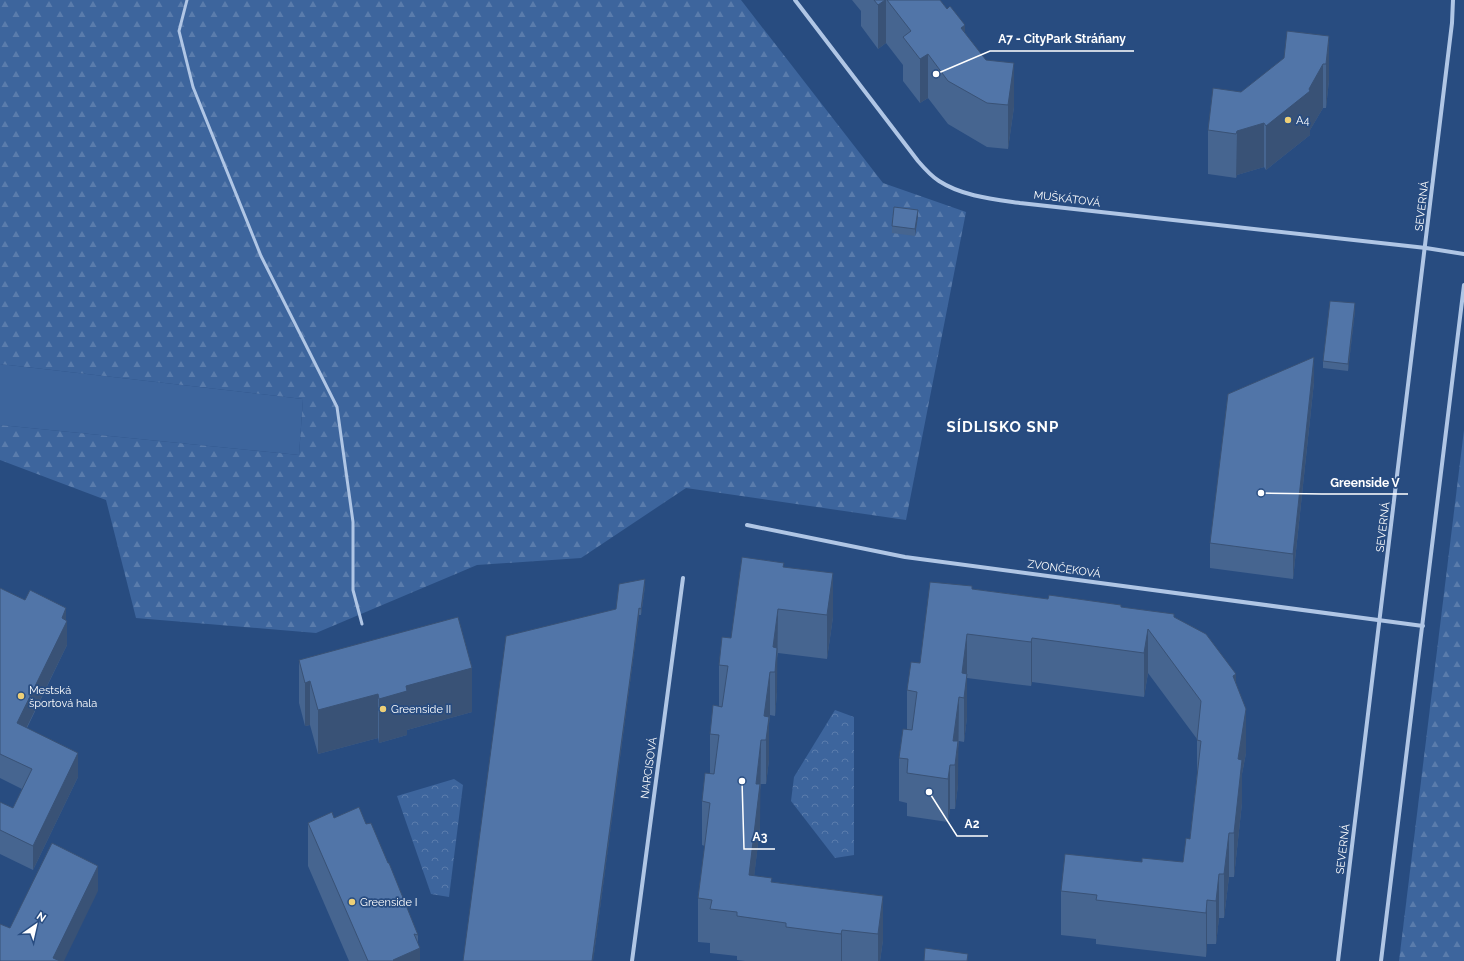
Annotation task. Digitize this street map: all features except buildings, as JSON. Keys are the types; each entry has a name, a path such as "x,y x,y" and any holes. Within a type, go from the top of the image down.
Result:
{"street":[{"name":"MUŠKÁTOVÁ","path":"795,0 918,161 938,180 960,192 992,199 1426,248 1464,254"},
{"name":"SEVERNÁ","path":"1338,961 1426,248 1452,23 1453,0"},
{"path":"1381,961 1464,285"},
{"name":"ZVONČEKOVÁ","path":"747,525 905,557 1423,626"},
{"name":"NARCISOVÁ","path":"632,961 683,578"}],"lane":[{"path":"187,0 179,31 192,87 261,256 337,407 353,522 353,590 362,624"}],"green space":[{"path":"0,0 741,0 883,183 966,212 906,520 686,488 581,558 477,565 316,633 136,618 106,500 0,460 0,425 299,455 303,399 0,364"},
{"path":"0,364 303,399 299,455 0,425"},
{"path":"1464,430 1464,961 1399,961"},
{"path":"835,710 854,717 854,855 835,858 791,801 794,777"},
{"path":"454,779 463,785 449,897 431,894 397,796"}],"place":[{"name":"A7 - CityPark Stráňany","path":"936,74"},
{"name":"A4","path":"1288,120"},
{"name":"Greenside V","path":"1261,493"},
{"name":"Mestská športová hala","path":"21,696"},
{"name":"Greenside II","path":"383,709"},
{"name":"A3","path":"742,781"},
{"name":"A2","path":"929,792"},
{"name":"Greenside I","path":"352,902"}],"district":[{"name":"SÍDLISKO SNP","path":"1003,427"}]}
